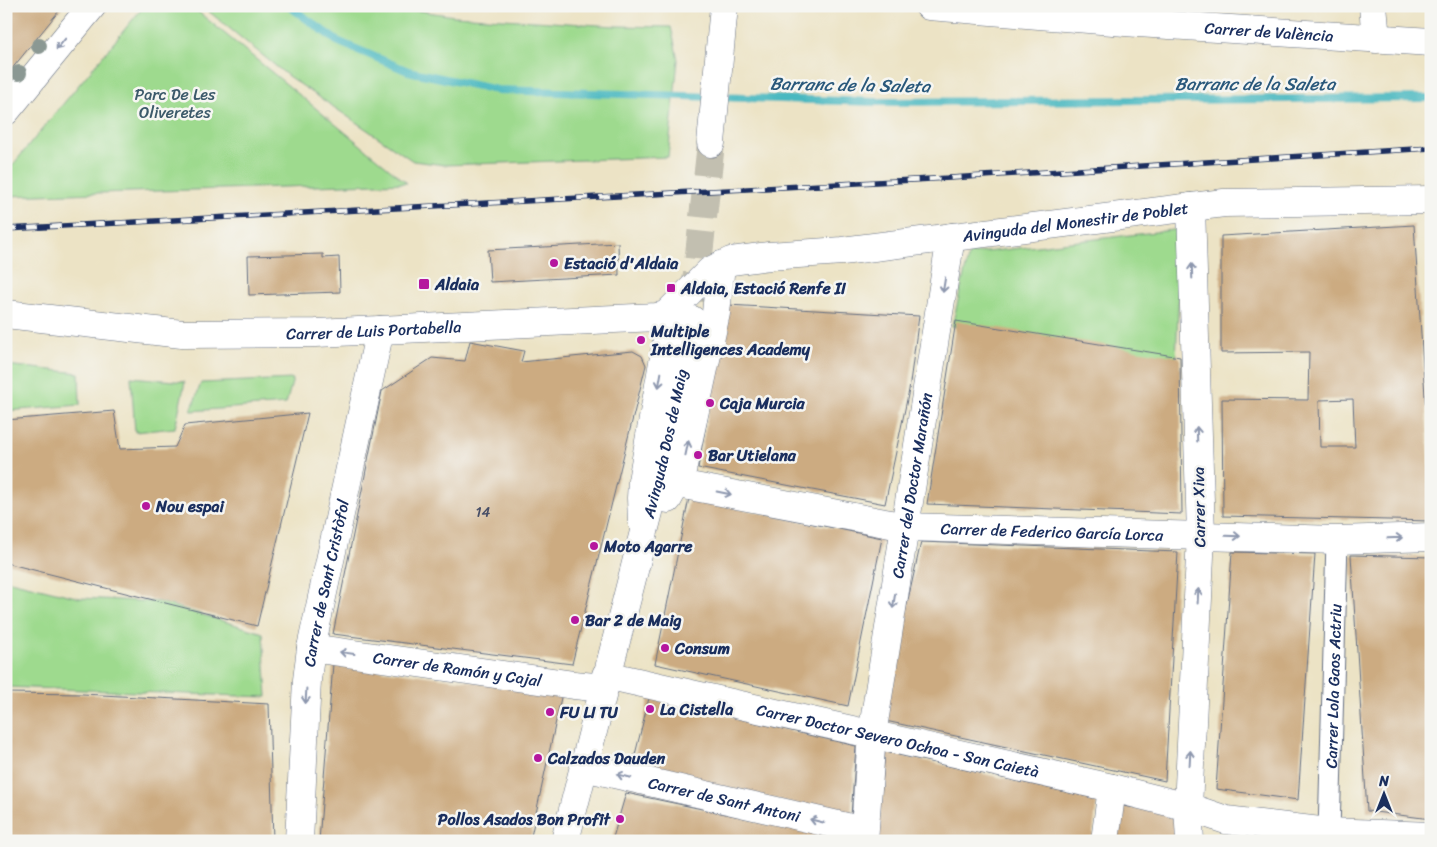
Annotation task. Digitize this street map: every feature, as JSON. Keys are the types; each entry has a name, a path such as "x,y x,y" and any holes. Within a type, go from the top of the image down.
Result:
{"street":[{"path":"6,111 92,6"},
{"name":"Carrer de València","path":"929,6 1137,15 1376,39 1431,42"},
{"path":"1373,6 1376,39"},
{"path":"711,143 723,13"},
{"name":"Avinguda del Monestir de Poblet","path":"721,265 731,261 769,256 842,251 1224,203 1431,200"},
{"name":"Carrer Xiva","path":"1190,841 1188,807 1201,535 1191,207"},
{"name":"Carrer del Doctor Marañón","path":"864,836 872,735 951,237"},
{"path":"666,315 701,279 721,265"},
{"name":"Avinguda Dos de Maig","path":"643,538 681,475 716,313 721,265"},
{"name":"Carrer de Luis Portabella","path":"6,314 202,335 316,333 639,318 666,315"},
{"name":"Avinguda Dos de Maig","path":"643,538 642,481 667,340 666,315"},
{"name":"Avinguda Dos de Maig","path":"565,841 661,465 692,320"},
{"name":"Carrer de Sant Cristòfol","path":"299,841 307,680 311,648 380,330"},
{"name":"Carrer de Federico García Lorca","path":"676,486 684,485 906,527 1337,540 1431,537"},
{"name":"Carrer Lola Gaos Actriu","path":"1329,836 1337,540"},
{"name":"Carrer de Ramón y Cajal","path":"311,648 574,685 605,682"},
{"name":"Carrer Doctor Severo Ochoa - San Caietà","path":"605,682 872,735 1112,788 1188,807 1226,820 1329,836 1431,836"},
{"name":"Carrer de Sant Antoni","path":"584,767 864,836"},
{"path":"1106,841 1112,788"}],"green space":[{"name":"Parc De Les Oliveretes","path":"144,6 191,6 407,183 6,196 6,173"},
{"path":"202,6 387,6 454,16 615,26 671,27 678,60 668,157 445,165 413,161 288,76"},
{"path":"1181,229 1176,363 952,326 969,254"},
{"path":"6,365 79,373 80,405 6,411"},
{"path":"131,377 185,382 175,428 135,432"},
{"path":"293,379 286,404 191,411 201,383"},
{"path":"6,580 80,598 160,602 263,633 267,697 6,687"}],"building":[{"path":"6,6 63,6 6,76"},
{"path":"1414,225 1431,489 1431,521 1223,516 1222,399 1308,400 1309,352 1221,353 1221,236","holes":["1353,399 1355,447 1320,447 1319,400"]},
{"name":"Estació d'Aldaia","path":"618,243 619,275 490,282 488,250"},
{"path":"323,254 323,258 339,257 340,292 249,295 248,256"},
{"path":"728,305 919,316 909,390 885,504 698,468"},
{"path":"956,321 1180,357 1182,514 927,504"},
{"path":"470,341 524,351 521,362 633,351 642,356 646,365 572,664 333,634 382,391 432,358 465,361"},
{"name":"Nou espai","path":"114,411 120,449 175,447 185,425 308,413 257,626 6,563 6,420"},
{"path":"689,498 882,538 848,706 655,664"},
{"path":"921,542 1178,552 1165,781 881,720"},
{"path":"1232,552 1315,554 1298,800 1216,789"},
{"path":"1351,555 1431,557 1431,819 1367,811"},
{"path":"333,664 562,693 530,841 319,841"},
{"path":"6,693 83,694 269,704 273,841 6,841"},
{"path":"649,698 856,746 851,816 632,767"},
{"path":"885,752 1097,799 1092,841 877,841"},
{"path":"626,793 849,840 849,841 612,841"},
{"path":"1116,805 1180,815 1181,841 1111,841"}],"waterway":[{"name":"Barranc de la Saleta","path":"289,6 337,41 408,71 497,90 876,102 1431,98"}],"tunnel":[{"path":"694,301 711,143"}],"railway":[{"path":"6,229 950,178 1431,148"}],"place":[{"name":"Estació d'Aldaia","path":"554,263"},
{"name":"Aldaia","path":"424,284"},
{"name":"Aldaia, Estació Renfe II","path":"671,288"},
{"name":"Multiple Intelligences Academy","path":"641,340"},
{"name":"Caja Murcia","path":"710,403"},
{"name":"Bar Utielana","path":"698,455"},
{"name":"Nou espai","path":"146,506"},
{"name":"Moto Agarre","path":"594,546"},
{"name":"Bar 2 de Maig","path":"575,620"},
{"name":"Consum","path":"665,648"},
{"name":"La Cistella","path":"650,709"},
{"name":"FU LI TU","path":"550,712"},
{"name":"Calzados Dauden","path":"538,758"},
{"name":"Pollos Asados Bon Profit","path":"620,819"}]}
